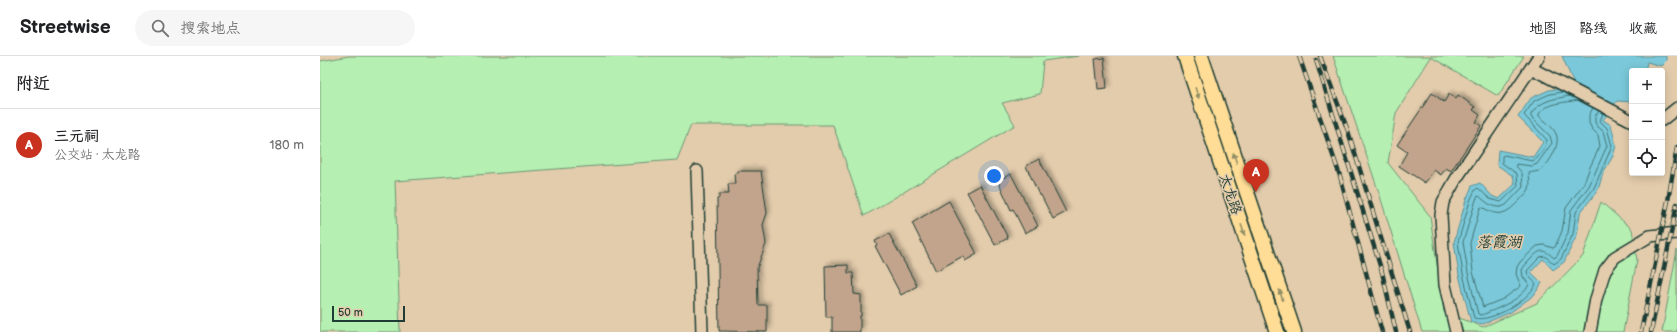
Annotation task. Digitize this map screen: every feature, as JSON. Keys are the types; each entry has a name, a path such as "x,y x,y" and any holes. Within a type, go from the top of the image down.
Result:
{"main road":[{"name":"太龙路","path":"1185,56 1277,332"},
{"name":"太龙路","path":"1201,56 1294,332"}],"street":[{"path":"1456,332 1445,285 1441,215 1443,202 1456,179 1539,56"},
{"path":"1530,68 1629,120"},
{"path":"1665,118 1677,108"},
{"path":"697,171 702,332"},
{"path":"1590,332 1596,299 1605,270 1615,257 1650,236 1677,233"}],"green space":[{"path":"349,56 1079,56 1043,61 1040,94 1002,103 1015,125 864,216 833,125 691,125 677,160 395,181 400,332 320,332 320,61"},
{"path":"1333,56 1524,56 1498,96 1431,57 1396,113 1388,163 1430,216 1444,312 1483,327 1537,303 1583,256 1601,202 1632,229 1637,260 1623,332 1422,332 1380,196"},
{"path":"1677,250 1677,332 1662,332"}],"water":[{"name":"落霞湖","path":"1562,56 1666,56 1666,61 1661,66 1647,62 1646,68 1629,68 1629,102 1617,101 1603,120 1611,125 1616,146 1613,156 1603,173 1598,190 1580,213 1577,235 1564,262 1553,270 1543,259 1531,272 1542,283 1534,295 1511,312 1483,324 1471,322 1459,275 1454,242 1466,200 1472,186 1480,183 1492,196 1499,199 1515,184 1513,176 1497,165 1498,150 1533,157 1543,142 1518,117 1531,98 1549,90 1575,86"}],"building":[{"path":"1104,58 1107,88 1098,89 1095,59"},
{"path":"1432,93 1444,102 1449,94 1456,99 1458,95 1475,107 1473,110 1480,115 1476,122 1481,126 1451,171 1446,168 1441,175 1434,170 1425,183 1399,166 1407,152 1397,145"},
{"path":"1039,159 1066,212 1053,219 1041,195 1039,195 1026,166"},
{"path":"738,171 761,171 767,213 763,225 766,244 757,268 758,305 767,305 767,332 719,331 717,199 719,198 719,194 729,194 728,184 735,184 734,174 738,173"},
{"path":"1011,174 1038,226 1025,233 1013,209 1011,210 998,181"},
{"path":"980,185 1008,238 995,245 967,192"},
{"path":"949,201 977,254 965,261 963,256 936,271 912,223"},
{"path":"889,234 917,286 901,295 875,246 877,245 875,241"},
{"path":"848,265 848,273 853,273 854,294 861,295 860,332 832,332 832,317 826,317 825,266"}],"railway":[{"path":"1299,56 1340,176 1382,332"},
{"path":"1320,56 1348,131 1410,332"},
{"path":"1316,60 1382,272 1396,332"},
{"path":"1641,332 1668,201 1677,147"},
{"path":"1651,332 1677,204"}],"place":[{"name":"三元祠","path":"1256,192"}]}
